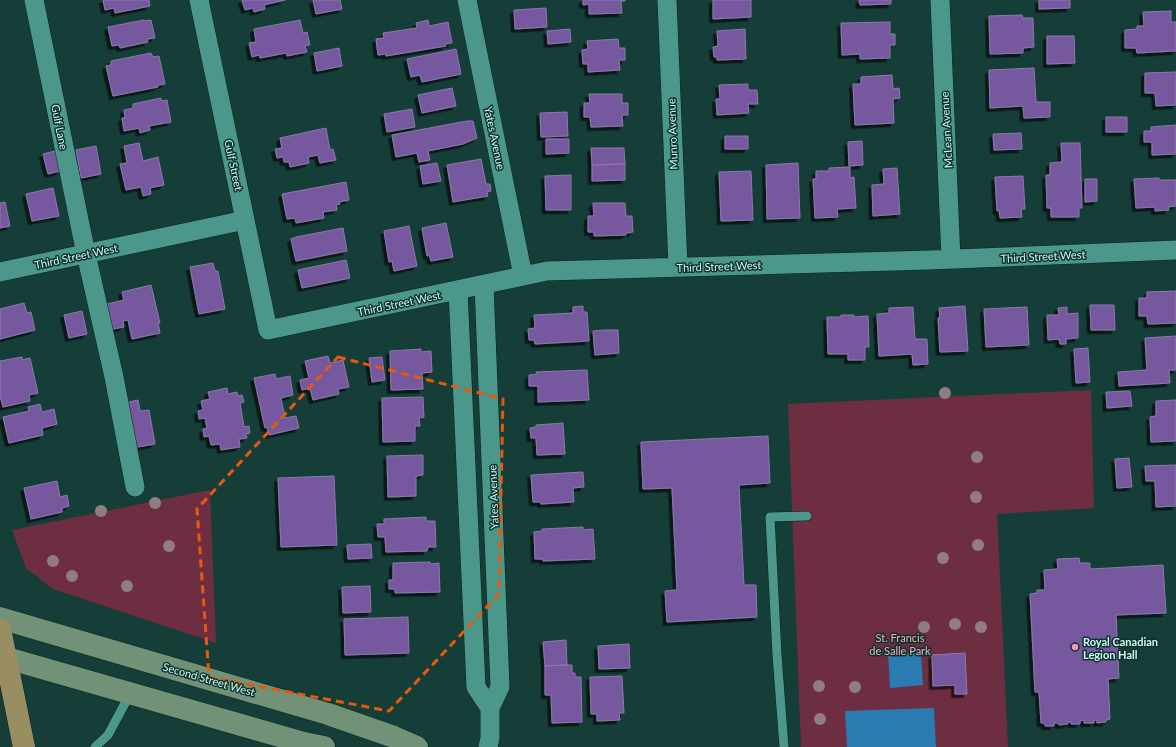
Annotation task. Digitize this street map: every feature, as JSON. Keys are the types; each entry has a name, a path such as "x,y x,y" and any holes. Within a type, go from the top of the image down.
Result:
{"main road":[{"name":"Second Street West","path":"0,618 328,714 394,737 417,747"},
{"path":"0,629 3,657 24,747"},
{"path":"3,657 304,743 324,747"}],"street":[{"name":"Gulf Lane","path":"34,0 86,254 114,377 135,487"},
{"name":"Gulf Street","path":"199,0 268,330"},
{"name":"Yates Avenue","path":"467,0 523,276"},
{"name":"Munro Avenue","path":"667,0 678,267"},
{"name":"McLean Avenue","path":"940,0 951,259"},
{"name":"Third Street West","path":"0,272 245,220"},
{"name":"Third Street West","path":"268,330 547,271 951,259 1176,250"},
{"name":"Yates Avenue","path":"484,285 500,687 490,708 490,738 488,747"},
{"path":"458,290 476,687 490,708"},
{"path":"463,402 489,400"},
{"path":"470,555 495,553"}],"lane":[{"path":"784,747 777,655 770,517 808,516"},
{"path":"95,747 108,734 130,693"}],"highlighted area":[{"path":"338,357 503,399 499,594 389,711 209,677 197,509"}],"green space":[{"name":"St. Francis de Salle Park","path":"1091,390 1094,508 997,514 1008,747 801,747 788,404"},
{"path":"210,490 216,643 53,589 26,568 12,530"}],"water":[{"path":"921,653 923,685 890,688 888,654"},
{"path":"934,708 936,747 847,747 845,711"}],"building":[{"path":"103,0 149,0 150,6 115,13 114,8 105,10"},
{"path":"242,0 285,0 264,5 265,9 254,12 253,8 245,10"},
{"path":"313,0 340,0 342,9 316,14"},
{"path":"583,0 625,1 621,1 622,13 589,14 589,4 583,5"},
{"path":"713,0 751,0 751,17 713,19"},
{"path":"859,0 891,0 891,4 860,5"},
{"path":"1039,0 1070,0 1070,8 1039,9"},
{"path":"546,8 547,27 515,29 514,10"},
{"path":"1171,11 1171,22 1176,22 1176,51 1137,53 1136,48 1125,48 1125,30 1137,29 1137,26 1144,26 1143,12"},
{"path":"1022,15 1023,18 1033,18 1034,47 1023,48 1023,53 990,54 989,16"},
{"path":"151,20 155,38 147,39 148,42 120,48 119,45 112,46 108,27"},
{"path":"300,20 303,33 307,32 310,45 305,46 307,52 287,56 286,53 260,58 259,55 252,57 249,43 256,42 254,29"},
{"path":"428,20 429,26 448,22 452,43 445,44 446,46 386,56 386,54 378,55 376,39 384,38 383,33 417,28 416,23"},
{"path":"890,22 890,34 895,34 895,45 890,45 890,58 860,59 860,54 842,55 841,23"},
{"path":"570,29 571,42 548,44 547,31"},
{"path":"745,29 746,59 717,60 717,57 714,57 713,47 718,46 717,31"},
{"path":"1047,36 1074,36 1075,63 1047,64"},
{"path":"618,39 619,48 625,48 625,60 619,60 620,70 588,72 588,64 583,64 582,50 588,49 587,41"},
{"path":"339,48 342,66 317,71 314,53"},
{"path":"456,49 461,74 422,82 420,75 411,77 407,59"},
{"path":"151,53 153,57 159,56 165,84 158,85 158,87 113,96 106,66 111,65 111,61"},
{"path":"1034,68 1036,102 1050,102 1050,117 1024,118 1023,106 990,108 989,70"},
{"path":"1176,72 1176,105 1156,106 1155,93 1145,93 1145,73"},
{"path":"892,75 893,89 899,88 900,98 893,99 894,123 855,125 853,84 861,84 861,77"},
{"path":"748,84 748,90 757,90 758,104 748,104 749,113 717,115 716,99 720,99 719,85"},
{"path":"452,88 456,106 422,113 418,95"},
{"path":"589,94 622,94 622,103 628,103 628,115 622,115 623,126 591,127 590,117 584,117 584,103 590,103"},
{"path":"161,98 161,101 167,100 171,122 149,126 150,130 140,133 139,128 124,131 122,118 125,118 124,110 133,108 133,104"},
{"path":"412,109 415,127 387,132 384,114"},
{"path":"567,112 568,136 541,137 540,113"},
{"path":"1106,117 1127,117 1127,132 1106,132"},
{"path":"473,121 477,138 463,144 428,151 430,160 419,162 417,153 396,157 392,135"},
{"path":"1176,125 1176,154 1152,155 1152,142 1144,142 1144,131 1151,131 1151,127"},
{"path":"326,128 330,150 333,149 336,160 320,163 318,155 308,157 309,163 290,167 289,162 284,162 283,157 277,158 275,149 282,148 280,138"},
{"path":"1021,133 1022,149 994,150 993,134"},
{"path":"725,136 748,136 748,149 725,149"},
{"path":"546,139 569,139 569,153 546,154"},
{"path":"862,141 863,165 849,166 848,142"},
{"path":"139,143 143,161 158,157 164,185 150,188 151,194 143,196 141,187 126,190 120,164 127,163 124,146"},
{"path":"1061,143 1080,143 1082,208 1079,208 1079,217 1051,217 1051,208 1047,208 1046,175 1050,175 1050,163 1062,162"},
{"path":"96,146 101,174 81,178 76,150"},
{"path":"591,148 624,148 625,164 592,165"},
{"path":"55,151 60,171 48,174 43,154"},
{"path":"481,159 486,184 490,184 491,191 487,192 488,196 453,202 447,165"},
{"path":"437,163 441,181 423,184 420,166"},
{"path":"798,163 800,218 767,219 766,165"},
{"path":"625,164 625,180 592,181 592,165"},
{"path":"850,167 850,178 854,177 856,208 837,209 838,217 815,218 813,179 816,179 816,171 829,171 829,168"},
{"path":"897,168 900,214 873,216 872,185 884,184 883,169"},
{"path":"751,171 753,220 721,221 719,172"},
{"path":"571,175 571,210 546,210 545,176"},
{"path":"1023,176 1025,209 1021,209 1022,217 1000,218 999,210 997,211 995,177"},
{"path":"1159,178 1159,180 1176,180 1176,206 1168,207 1169,210 1155,211 1155,207 1136,208 1134,179"},
{"path":"1085,179 1097,179 1097,201 1085,202"},
{"path":"346,182 349,200 339,202 340,204 336,205 337,210 323,212 324,218 296,223 295,218 287,219 282,194"},
{"path":"53,188 59,216 32,221 26,194"},
{"path":"5,202 10,226 0,228 0,203"},
{"path":"593,203 625,203 626,216 632,216 633,232 626,233 626,235 594,236 594,232 588,232 588,216 594,216"},
{"path":"446,223 453,257 431,261 429,255 427,256 422,228"},
{"path":"409,226 417,266 394,271 392,261 389,262 384,231"},
{"path":"343,228 347,251 296,261 291,239"},
{"path":"346,260 350,278 302,288 298,270"},
{"path":"213,263 215,271 218,271 225,309 199,314 190,267"},
{"path":"151,285 160,323 158,323 160,333 132,339 128,320 123,321 124,327 113,329 107,304 124,300 122,292"},
{"path":"1176,291 1176,323 1148,324 1147,316 1139,316 1139,298 1147,298 1147,292"},
{"path":"24,303 27,313 31,312 35,330 0,339 0,309"},
{"path":"1090,305 1114,305 1115,330 1091,330"},
{"path":"583,306 583,312 587,312 589,341 535,344 534,340 529,340 528,329 535,328 534,315 573,313 573,307"},
{"path":"965,306 968,351 940,352 938,318 940,317 939,308"},
{"path":"913,307 915,339 927,339 928,364 913,365 912,354 879,356 877,314 889,313 889,308"},
{"path":"1027,307 1029,345 986,347 984,309"},
{"path":"1067,307 1067,314 1078,313 1078,338 1066,339 1066,344 1060,344 1059,339 1048,340 1047,315 1059,315 1058,308"},
{"path":"82,311 87,334 69,338 64,315"},
{"path":"841,315 854,315 854,317 868,316 869,347 865,347 865,360 848,360 848,354 828,354 827,317 841,317"},
{"path":"618,330 619,353 595,355 593,331"},
{"path":"1176,336 1176,370 1169,370 1170,383 1119,386 1118,372 1147,370 1145,338"},
{"path":"1088,348 1090,382 1076,383 1074,349"},
{"path":"421,349 421,352 431,351 432,372 422,373 423,389 391,390 390,351"},
{"path":"328,356 330,363 343,360 349,387 338,389 339,394 313,400 310,388 302,390 300,380 309,378 305,361"},
{"path":"22,357 22,360 30,358 38,393 29,395 30,401 3,407 0,396 0,361"},
{"path":"382,357 385,380 372,382 369,358"},
{"path":"587,370 589,400 538,402 538,386 529,386 529,375 537,374 536,372"},
{"path":"275,374 276,379 290,376 293,395 281,398 285,418 296,416 299,428 269,435 267,427 265,428 254,378"},
{"path":"227,388 228,394 237,392 238,396 242,395 244,402 240,403 244,427 249,426 250,433 246,434 247,438 239,439 240,447 221,450 220,444 211,445 209,436 204,437 203,429 207,428 205,418 199,419 198,411 203,410 201,401 210,399 208,392"},
{"path":"1130,391 1132,406 1107,408 1106,392"},
{"path":"423,397 424,417 419,418 420,426 415,426 415,441 383,442 382,398"},
{"path":"138,400 140,411 149,410 155,444 132,448 124,403"},
{"path":"1176,400 1176,441 1151,442 1150,417 1156,416 1156,401"},
{"path":"40,404 42,412 54,409 57,424 42,428 43,435 9,443 3,417 29,411 28,407"},
{"path":"563,423 565,454 537,455 536,438 531,438 530,428 536,427 536,425"},
{"path":"768,436 770,483 739,485 744,585 756,585 757,617 667,622 665,591 677,590 672,488 643,489 641,442"},
{"path":"423,455 423,475 416,476 416,496 388,497 387,456"},
{"path":"1129,458 1132,487 1117,488 1115,459"},
{"path":"1176,465 1176,506 1156,507 1155,481 1146,481 1145,466"},
{"path":"583,472 584,487 573,488 574,502 541,504 541,502 533,502 531,475"},
{"path":"334,476 337,545 281,547 278,478"},
{"path":"57,481 60,497 67,495 69,506 62,508 62,512 31,519 24,488"},
{"path":"426,517 426,521 435,521 436,547 428,547 427,551 386,552 385,537 378,537 377,524 384,524 384,519"},
{"path":"583,527 583,530 593,529 595,559 543,561 543,559 535,559 534,532 542,531 542,529"},
{"path":"371,544 372,558 348,559 347,545"},
{"name":"Royal Canadian Legion Hall","path":"1079,558 1080,563 1090,563 1090,569 1163,565 1166,613 1116,615 1119,678 1108,679 1110,719 1106,720 1106,722 1097,723 1097,720 1094,720 1094,723 1084,723 1084,720 1080,721 1080,724 1071,724 1071,722 1067,722 1068,724 1059,725 1058,723 1054,723 1054,726 1045,726 1045,723 1041,723 1039,692 1035,692 1030,594 1037,593 1037,590 1045,590 1044,570 1058,569 1057,559"},
{"path":"430,562 431,564 439,563 440,592 395,593 395,589 389,589 389,580 393,580 393,563"},
{"path":"370,586 371,612 343,613 342,587"},
{"path":"408,617 409,653 345,655 344,619"},
{"path":"566,640 567,665 545,666 543,642"},
{"path":"629,644 630,668 599,669 598,646"},
{"path":"965,653 967,694 955,694 955,685 933,686 932,655"},
{"path":"572,665 572,673 575,673 575,677 581,677 582,722 552,723 551,695 545,695 545,666"},
{"path":"622,676 624,713 619,713 620,720 597,721 597,714 591,714 590,677"}],"place":[{"name":"Royal Canadian Legion Hall","path":"1075,647"}]}
